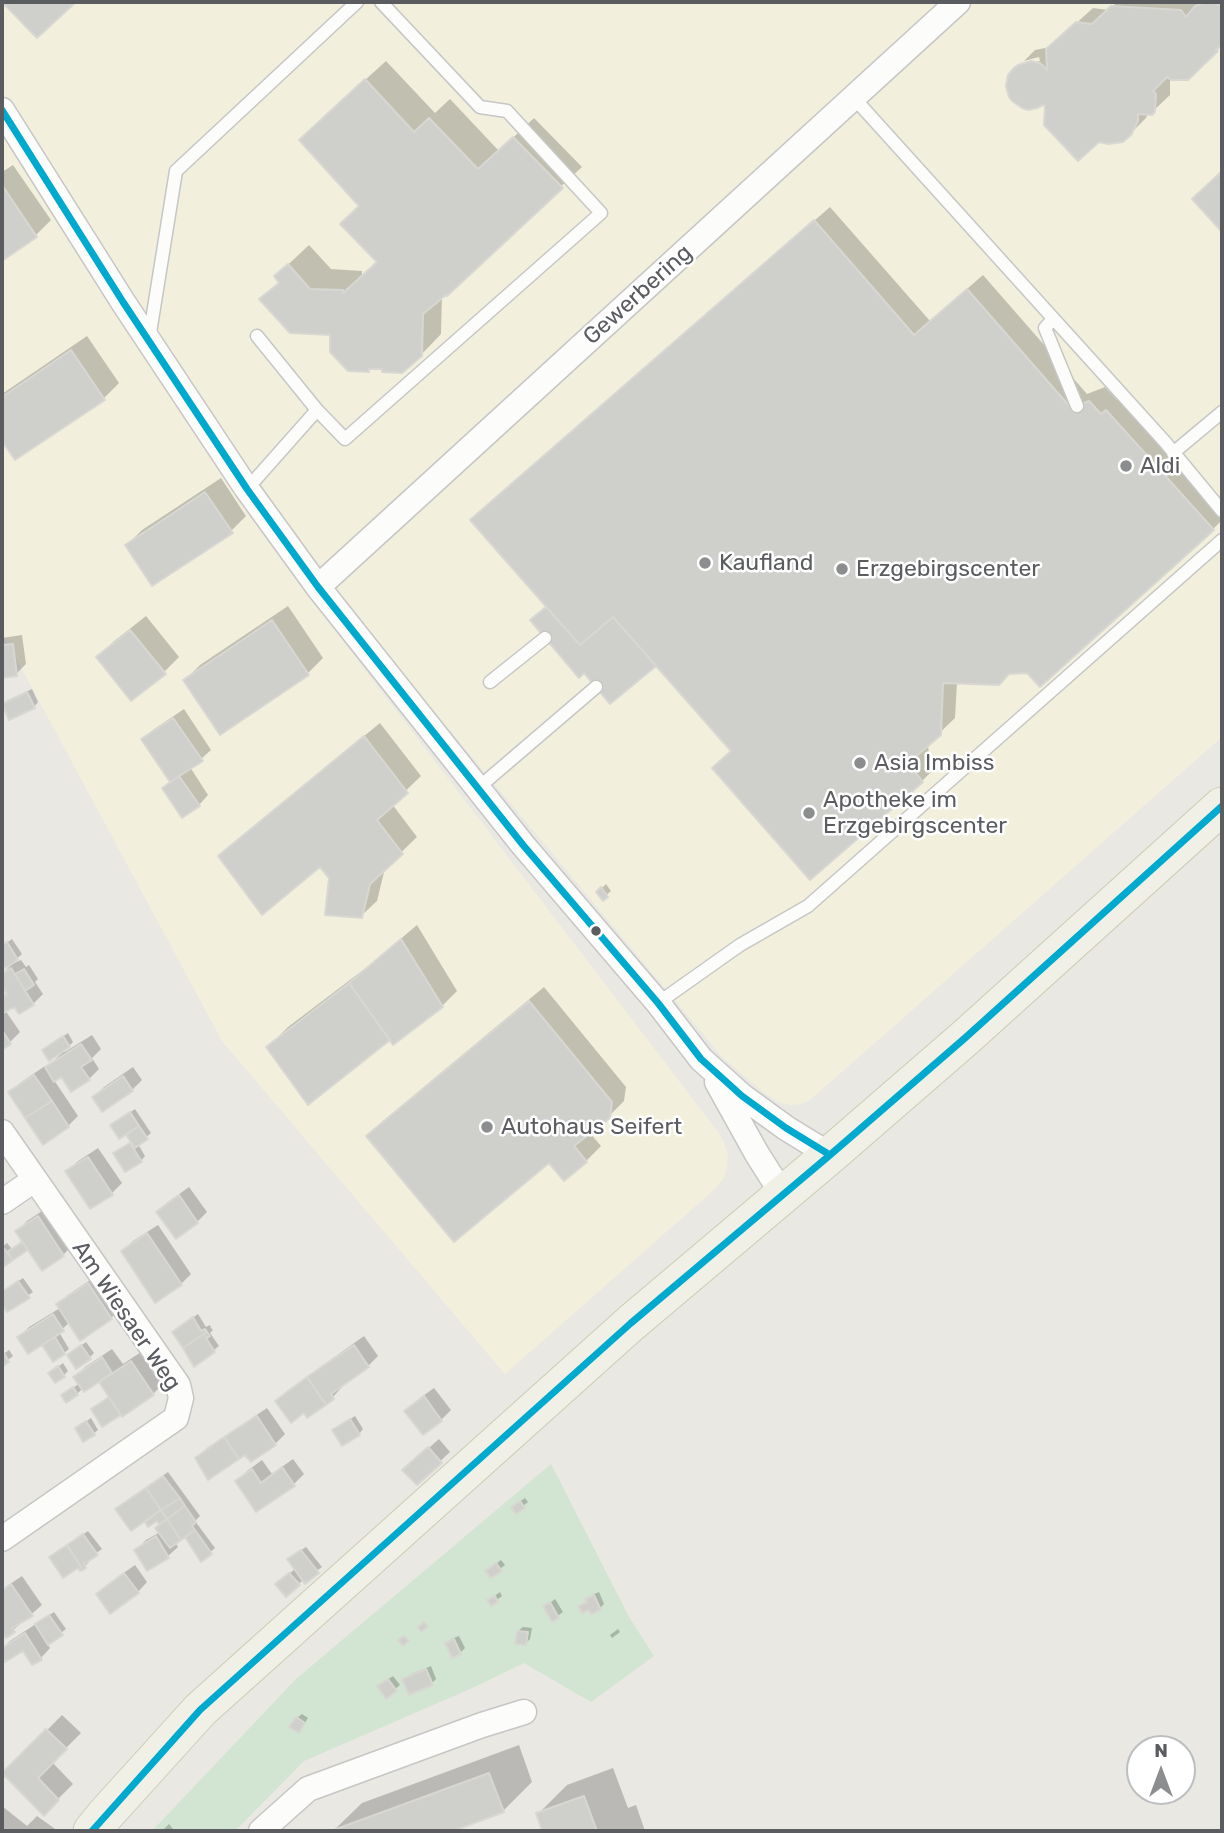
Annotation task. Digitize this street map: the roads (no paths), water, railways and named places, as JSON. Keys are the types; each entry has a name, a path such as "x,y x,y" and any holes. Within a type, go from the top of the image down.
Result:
{"main road":[{"path":"92,1831 200,1710 631,1323 965,1038 1222,806"}],"street":[{"name":"Gewerbering","path":"318,587 958,2"},
{"path":"2,110 123,302 247,489 318,587 523,845 658,1003 710,1070 783,1195"},
{"path":"710,1070 786,1128 830,1155"},
{"name":"Am Wiesaer Weg","path":"2,1132 178,1385 181,1398 176,1418 2,1539"},
{"path":"2,1202 34,1180"},
{"path":"261,1831 308,1789 482,1724 524,1712"}],"lane":[{"path":"149,340 176,171 357,2"},
{"path":"257,336 317,410 345,439 601,213 507,111 480,107 381,2"},
{"path":"854,97 1222,511"},
{"path":"1054,319 1045,328 1077,406"},
{"path":"247,489 317,410"},
{"path":"1173,453 1222,412"},
{"path":"658,1003 740,945 808,906 1222,540"},
{"path":"490,682 545,638"},
{"path":"478,788 596,687"}],"place":[{"name":"Aldi","path":"1126,466"},
{"name":"Kaufland","path":"705,563"},
{"name":"Erzgebirgscenter","path":"842,569"},
{"name":"Asia Imbiss","path":"860,763"},
{"name":"Apotheke im Erzgebirgscenter","path":"809,813"},
{"name":"Autohaus Seifert","path":"487,1127"}]}
